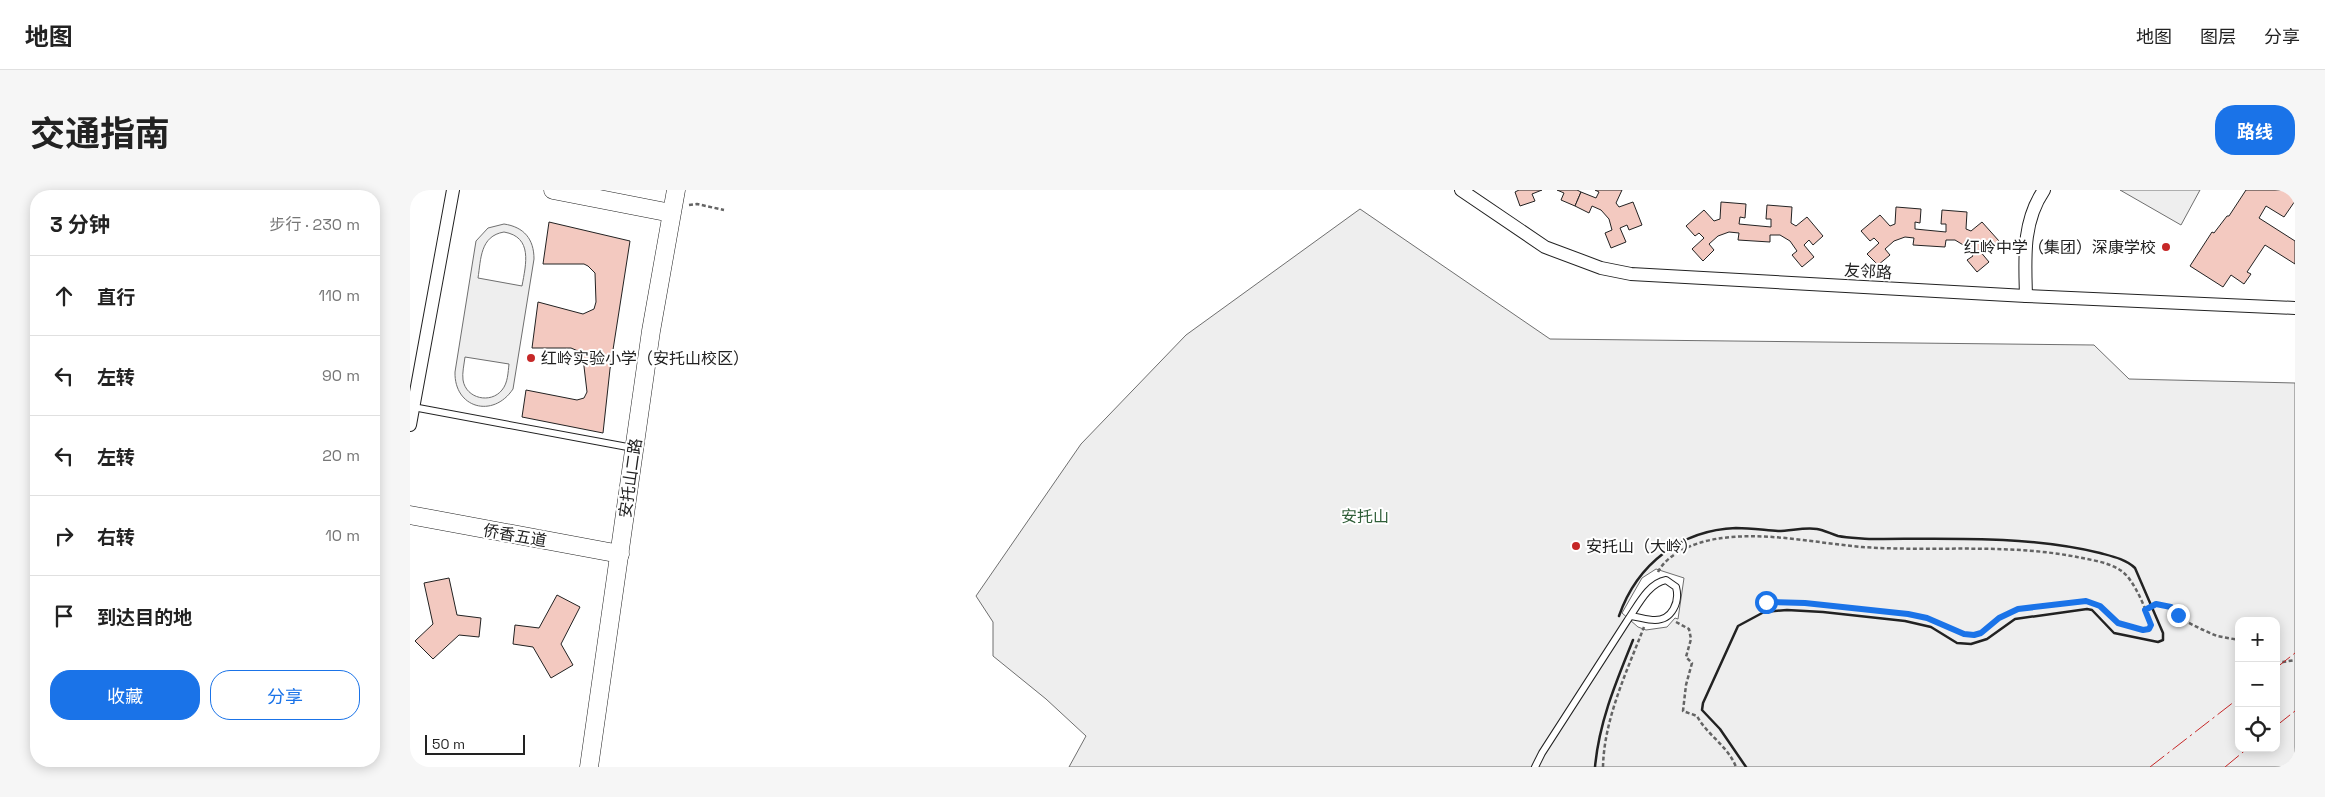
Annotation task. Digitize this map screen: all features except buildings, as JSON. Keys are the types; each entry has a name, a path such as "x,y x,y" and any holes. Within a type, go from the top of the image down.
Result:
{"street":[{"path":"410,425 453,190"},
{"path":"553,190 673,203"},
{"name":"友邻路","path":"1461,190 1545,247 1601,268 1631,274 2026,296 2295,308"},
{"path":"2026,296 2026,256 2029,219 2034,205 2044,190"},
{"name":"安托山二路","path":"590,767 651,331 673,203"},
{"name":"侨香五道","path":"410,516 620,554"}],"lane":[{"path":"413,407 634,448"},
{"path":"1534,767 1631,616 1656,583 1666,580 1676,587 1678,599 1668,616 1658,620 1631,616"}],"path":[{"path":"673,203 697,204 724,210"},
{"path":"1656,583 1656,574 1662,564 1677,553 1697,544 1722,538 1784,538 1871,547 2023,549 2084,558 2122,570 2129,576 2151,625 2149,629 2143,630 2118,623 2100,606 2086,601 2018,609 1999,618 1981,633 1974,635 1964,634 1927,618 1908,614 1805,603 1766,602"},
{"path":"2145,610 2156,604 2171,607 2186,622 2217,636 2235,639"},
{"path":"1668,616 1689,629 1691,639 1686,657 1692,663 1686,685 1683,711 1697,716 1700,723 1718,739 1736,767"},
{"path":"1603,767 1607,734 1620,691 1647,619"},
{"path":"2280,661 2295,660"}],"green space":[{"path":"2120,190 2200,190 2181,225"},
{"name":"安托山","path":"1360,209 1550,339 2094,345 2129,379 2295,383 2295,767 1069,767 1086,736 1046,699 993,656 993,622 976,596 1081,444 1186,335","holes":["1656,569 1684,578 1678,619 1675,618 1667,627 1646,630 1638,627 1622,613 1642,578"]},
{"path":"504,224 522,231 530,240 534,259 513,389 505,398 495,404 486,406 476,405 468,401 461,394 456,384 455,372 476,241 488,228","holes":["504,232 520,239 523,245 526,261 522,286 478,278 481,256 486,243 496,234","465,357 509,364 507,381 502,390 492,397 486,398 469,392 463,380"]}],"wall":[{"path":"1619,616 1627,597 1649,566 1664,553 1697,535 1716,530 1736,528 1778,531 1812,529 1850,538 1985,539 2043,543 2072,547 2114,557 2127,562 2135,568 2163,633 2163,640 2158,642 2114,633 2092,610 2087,609 2015,619 1987,639 1971,644 1957,643 1931,627 1905,621 1823,612 1787,610 1764,612 1738,626 1703,703 1702,710 1720,729 1746,767"},
{"path":"1595,767 1604,718 1633,640"}],"power":[{"path":"2280,665 2295,653"},
{"path":"2150,767 2235,701"},
{"path":"2280,723 2295,711"},
{"path":"2225,767 2243,752"}],"place":[{"name":"红岭中学（集团）深康学校","path":"2166,247"},
{"name":"红岭实验小学（安托山校区）","path":"531,358"},
{"name":"安托山（大岭）","path":"1576,546"}],"route":[{"path":"1766,602 1805,603 1908,614 1927,618 1964,634 1974,635 1981,633 1999,618 2018,609 2086,601 2094,602 2100,606 2118,623 2143,630 2149,629 2151,625 2145,610 2156,604 2171,607 2178,615"}]}
